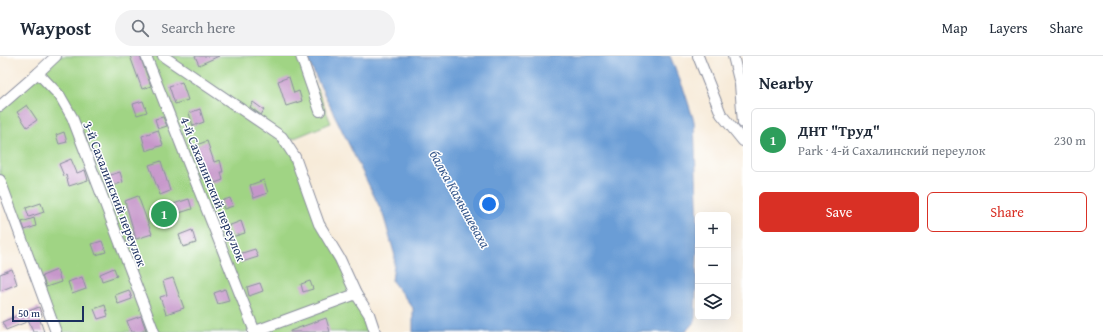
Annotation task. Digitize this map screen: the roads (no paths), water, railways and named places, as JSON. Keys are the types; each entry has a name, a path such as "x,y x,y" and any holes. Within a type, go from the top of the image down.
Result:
{"street":[{"path":"0,106 56,56"},
{"name":"4-й Сахалинский переулок","path":"146,56 254,332"},
{"path":"163,56 282,137 295,156 319,224 340,259 356,294 369,314 375,332"},
{"path":"301,56 320,111"},
{"path":"698,56 721,114 743,141"},
{"path":"733,56 740,84 743,123"},
{"name":"3-й Сахалинский переулок","path":"38,73 60,96 72,117 154,332"},
{"path":"0,180 56,332"},
{"path":"254,332 356,294"}],"water":[{"name":"балка Камышеваха","path":"307,56 670,56 684,90 694,121 697,212 695,212 695,321 685,332 413,332 413,308 392,281 395,256 383,214"}],"place":[{"name":"ДНТ \"Труд\"","path":"164,214"}]}
